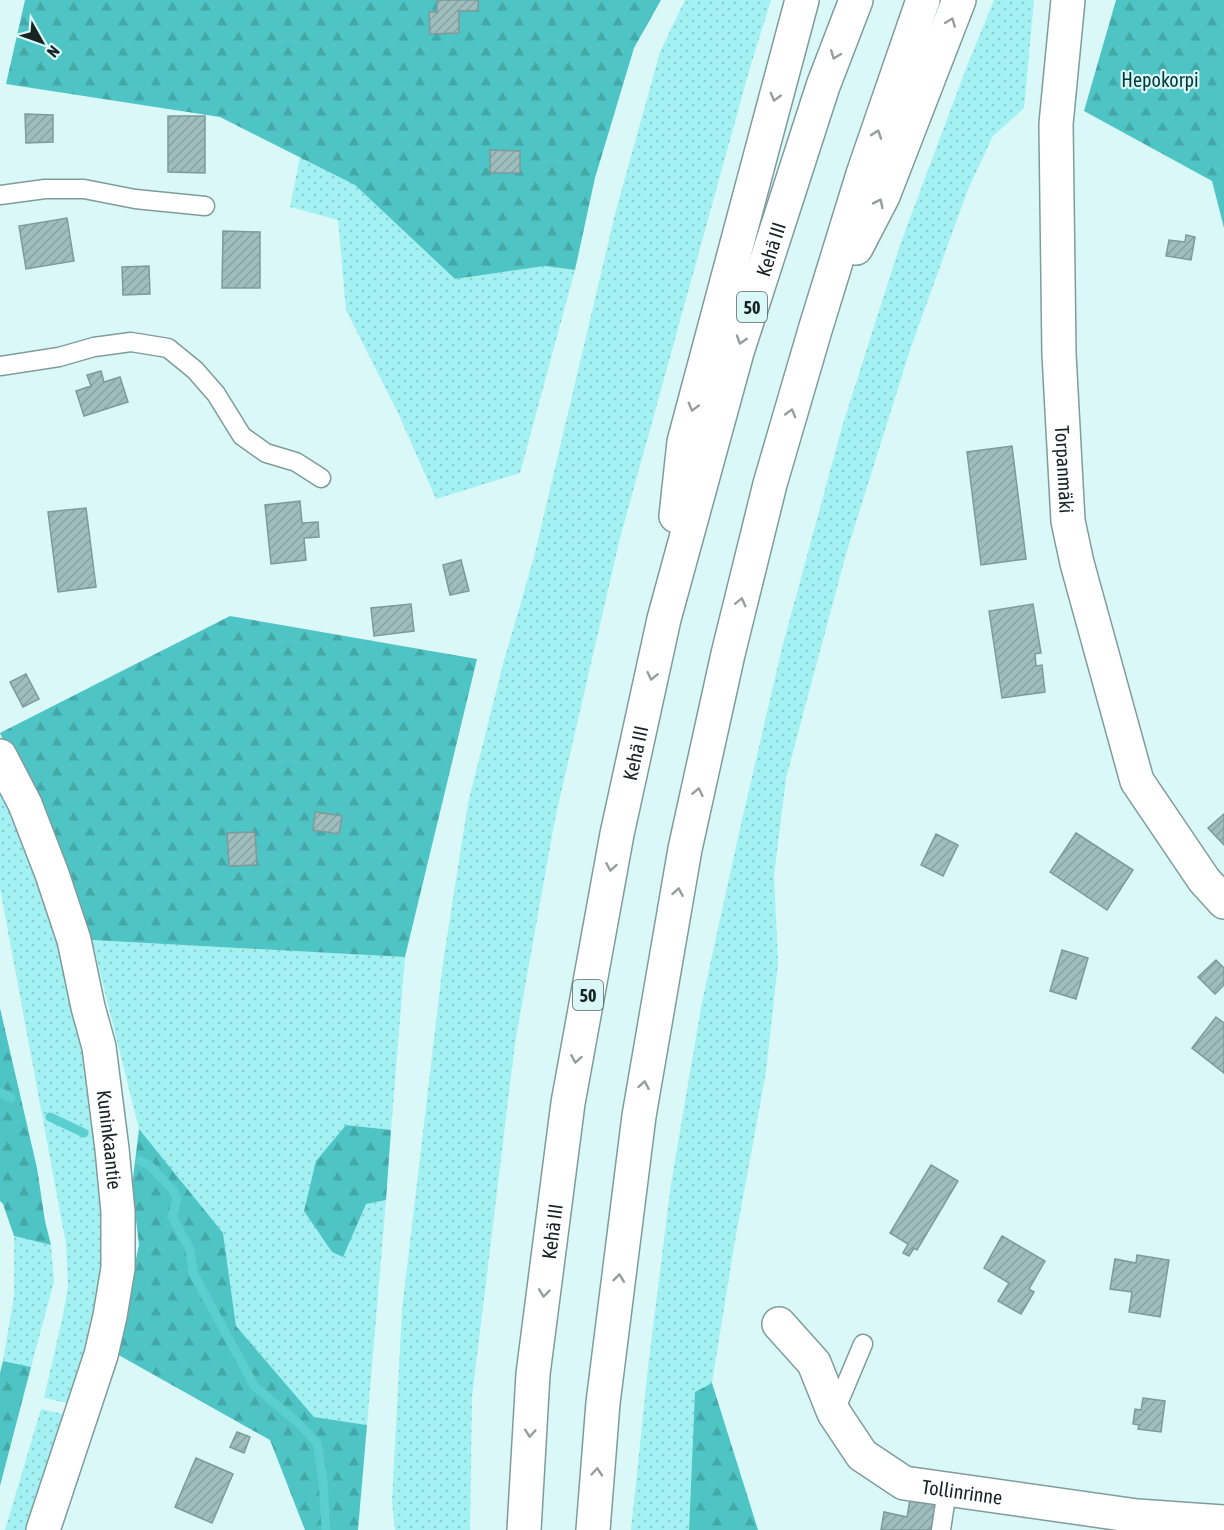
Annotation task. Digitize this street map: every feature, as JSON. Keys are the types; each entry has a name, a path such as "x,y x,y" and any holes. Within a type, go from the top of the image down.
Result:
{"main road":[{"path":"664,619 684,442 802,0"},
{"name":"Kehä III","path":"524,1530 533,1374 568,1103 617,834 664,619 737,352 823,86 856,0"},
{"path":"593,1530 603,1404 639,1116 685,849 728,654 770,484 863,174 923,0"},
{"path":"815,330 883,196 959,0"},
{"name":"Torpanmäki","path":"1068,0 1056,124 1059,354 1068,521 1077,563 1137,781 1204,880 1224,902"},
{"name":"Kuninkaantie","path":"0,756 25,804 74,940 99,1047 118,1212 118,1268 110,1316 100,1355 43,1530"},
{"name":"Tollinrinne","path":"779,1324 814,1363 834,1413 862,1455 904,1483 1136,1523 1224,1522"}],"lane":[{"path":"0,195 45,189 84,189 135,199 205,206"},
{"path":"0,366 58,357 93,347 131,342 168,348 195,370 216,394 242,436 266,453 296,462 321,478"},
{"path":"834,1413 863,1344"},
{"path":"941,1530 947,1490"}],"shaded area":[{"path":"685,0 771,0 749,71 620,538 555,819 515,1043 472,1397 470,1530 395,1530 392,1502 402,1310 443,963 468,803 503,664 534,557 615,214 660,52"},
{"path":"994,0 1034,0 1024,108 993,136 968,189 911,347 846,554 786,778 774,875 778,963 766,1072 712,1383 695,1392 689,1530 631,1530 671,1184 702,1002 782,648 842,427 900,245"},
{"path":"300,157 355,185 455,279 545,266 575,270 520,473 436,499 398,413 346,310 338,220 290,207"},
{"path":"0,789 38,879 60,945 83,1041 107,1227 98,1310 72,1404 44,1398 68,1287 66,1244 0,888"},
{"path":"92,940 405,957 391,1130 346,1125 366,1204 386,1200 367,1425 314,1417 236,1326 223,1233 139,1129"},
{"path":"14,1236 51,1245 54,1281 31,1367 3,1361 14,1296"},
{"path":"41,1409 67,1415 31,1530 5,1530"}],"green space":[{"path":"25,0 661,0 634,48 595,178 575,270 545,266 455,279 355,185 220,117 6,84"},
{"name":"Hepokorpi","path":"1116,0 1224,0 1224,228 1212,181 1084,111"},
{"path":"230,616 477,659 405,957 92,940 0,733"},
{"path":"0,1008 37,1168 51,1245 14,1236 0,1201"},
{"path":"346,1125 391,1130 386,1200 366,1204 343,1257 332,1252 304,1211 316,1161"},
{"path":"139,1129 223,1233 236,1326 314,1417 367,1425 358,1530 305,1530 270,1440 115,1353 139,1245 132,1186"},
{"path":"3,1361 31,1367 0,1486 0,1373"},
{"path":"712,1383 758,1530 689,1530 695,1392"}],"building":[{"path":"437,0 478,0 478,11 459,11 459,33 430,34 429,12 437,12"},
{"path":"25,114 53,115 53,142 26,143"},
{"path":"168,116 205,116 205,173 168,172"},
{"path":"490,150 520,151 520,173 490,173"},
{"path":"67,218 74,261 26,269 19,226"},
{"path":"223,231 260,232 260,288 222,288"},
{"path":"1186,235 1195,237 1191,260 1166,256 1169,240 1185,242"},
{"path":"149,266 150,294 123,295 122,267"},
{"path":"101,371 104,382 120,377 128,402 84,416 76,391 91,386 87,375"},
{"path":"1012,446 1026,559 981,565 967,452"},
{"path":"300,501 302,523 318,522 319,537 304,538 306,560 271,564 265,505"},
{"path":"86,508 96,587 58,592 48,512"},
{"path":"461,560 469,591 450,595 443,565"},
{"path":"411,604 414,631 374,636 371,608"},
{"path":"1033,604 1041,653 1035,654 1036,666 1042,665 1045,692 1002,698 989,611"},
{"path":"26,674 39,699 23,707 10,682"},
{"path":"315,812 342,816 339,834 313,830"},
{"path":"1224,814 1224,845 1208,828"},
{"path":"255,832 257,865 229,866 227,833"},
{"path":"1076,833 1133,870 1107,910 1050,872"},
{"path":"936,834 958,845 943,876 921,865"},
{"path":"1062,950 1088,958 1076,999 1050,991"},
{"path":"1216,960 1224,968 1224,985 1215,994 1198,977"},
{"path":"1216,1017 1224,1023 1224,1073 1192,1048"},
{"path":"931,1165 958,1181 917,1250 914,1248 909,1256 903,1253 908,1244 890,1233"},
{"path":"1002,1236 1045,1261 1029,1289 1034,1292 1021,1314 998,1301 1009,1283 984,1268"},
{"path":"1137,1255 1169,1260 1160,1317 1129,1312 1132,1292 1110,1289 1115,1259 1136,1263"},
{"path":"1143,1398 1165,1401 1161,1432 1138,1429 1139,1425 1133,1424 1135,1409 1141,1410"},
{"path":"237,1432 250,1437 244,1453 230,1447"},
{"path":"196,1458 233,1474 212,1523 175,1507"},
{"path":"911,1493 937,1498 931,1530 881,1530 884,1512 907,1517"}],"waterway":[{"path":"0,1092 11,1098"},
{"path":"50,1117 84,1133"},
{"path":"140,1161 149,1165 173,1190 177,1198 172,1217 190,1249 193,1273 255,1387 297,1422 317,1443 323,1480 326,1530"}]}
